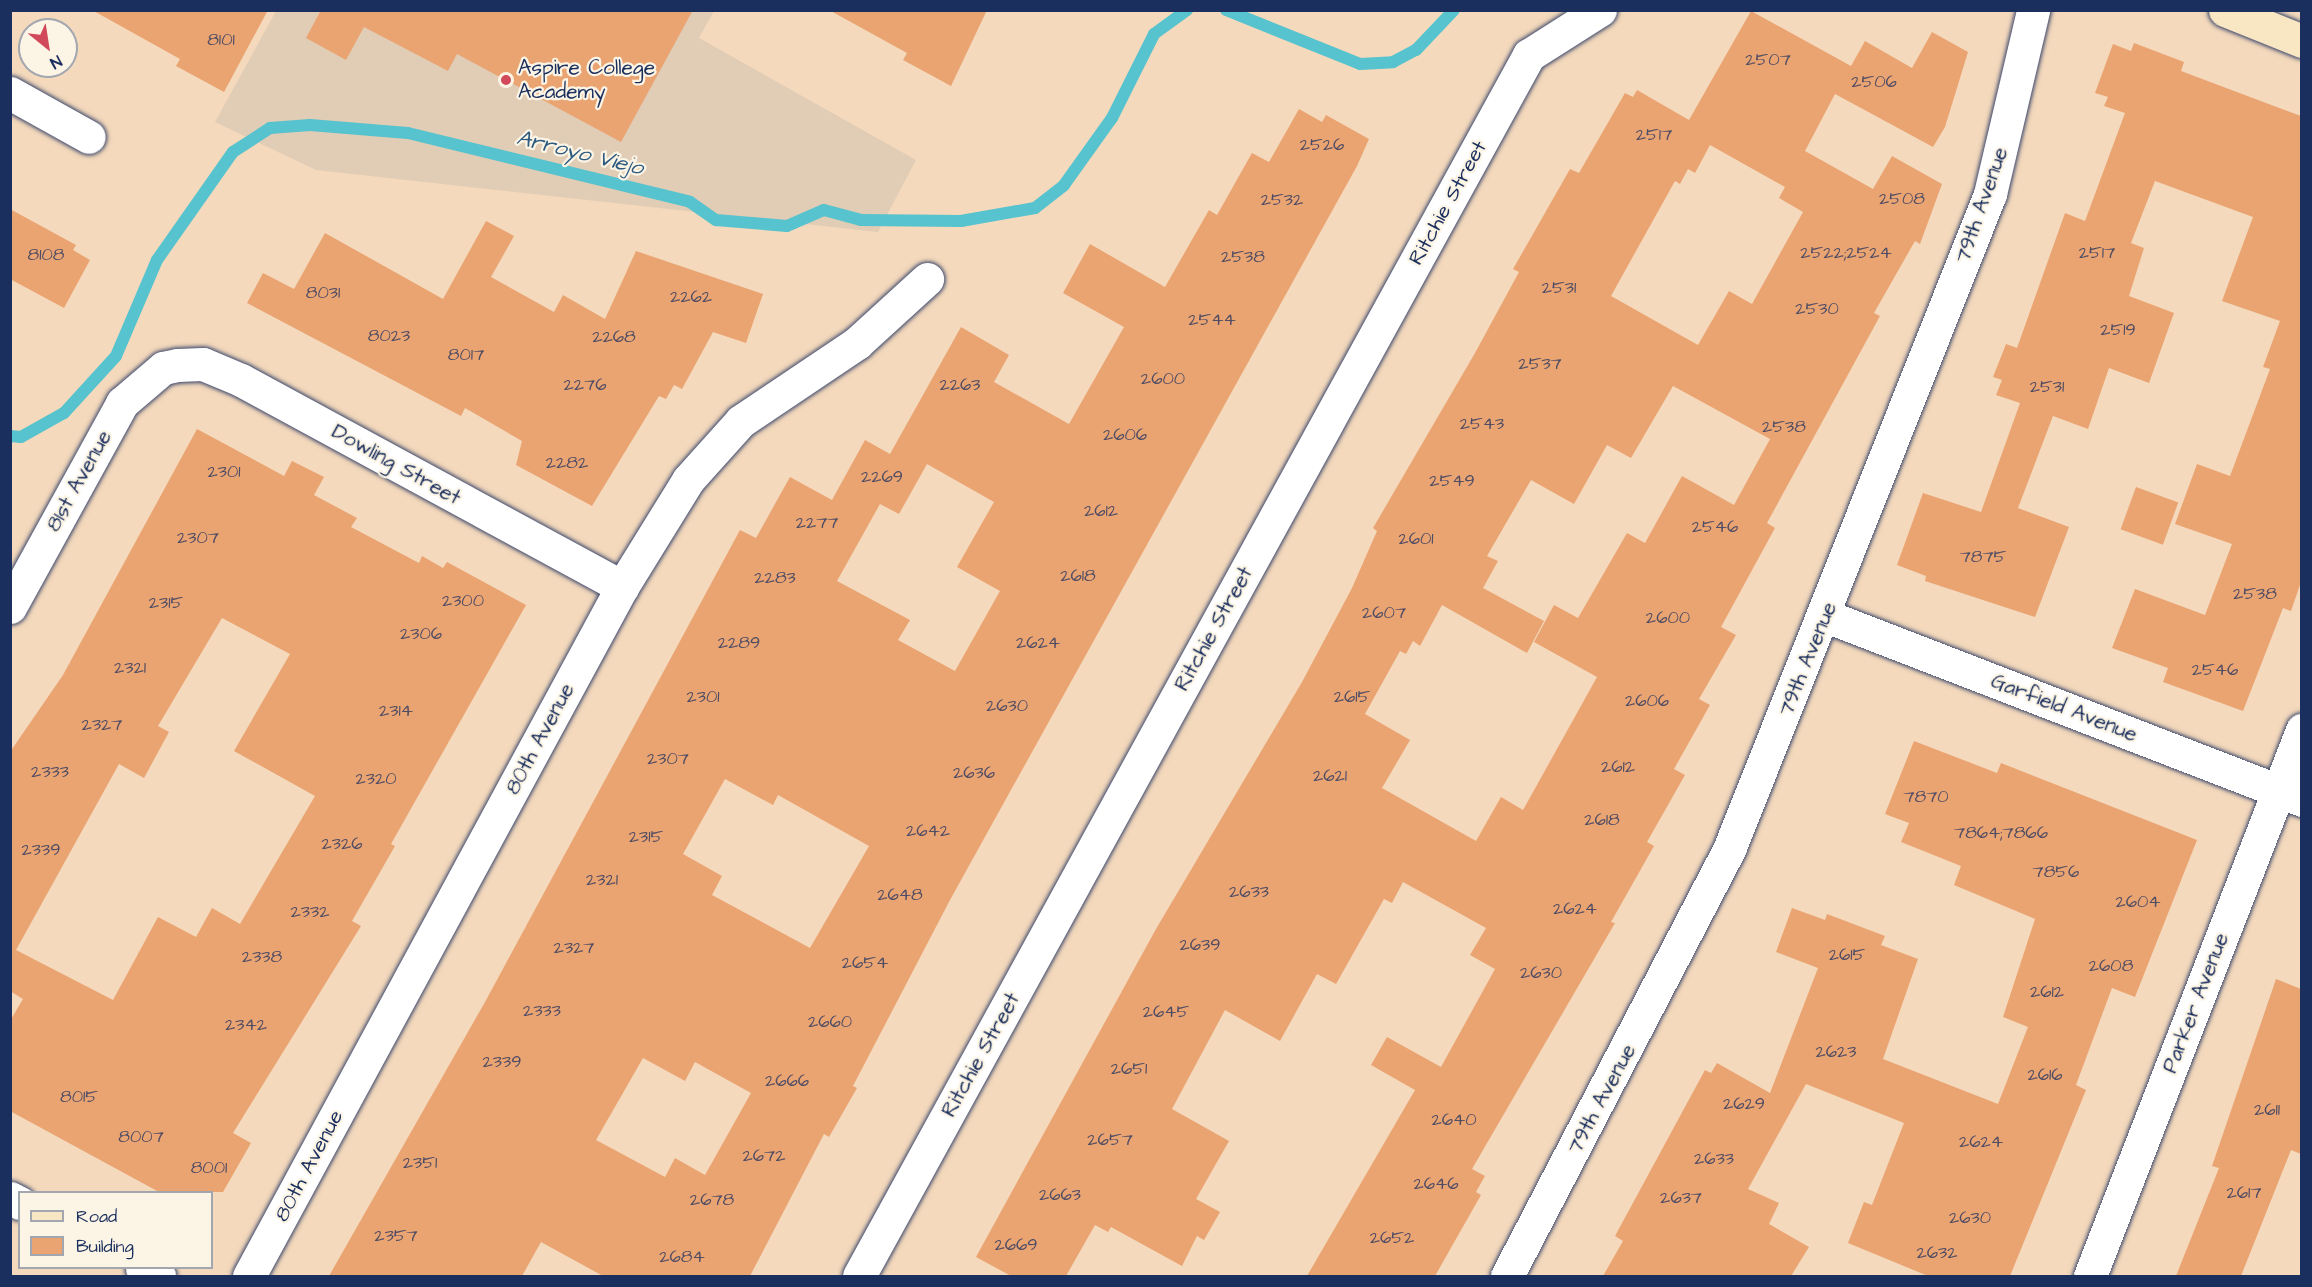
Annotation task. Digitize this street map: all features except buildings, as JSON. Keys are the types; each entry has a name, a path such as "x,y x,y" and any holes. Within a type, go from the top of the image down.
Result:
{"main road":[{"path":"2224,10 2301,41"}],"street":[{"name":"Ritchie Street","path":"859,1276 1529,55 1600,10"},
{"name":"79th Avenue","path":"1507,1276 1680,952 1730,847 1826,616 1990,194 2033,10"},
{"path":"10,93 89,137"},
{"name":"80th Avenue","path":"249,1276 622,587 688,480 741,422 857,343 927,279"},
{"name":"Dowling Street","path":"163,368 203,364 241,381 622,587"},
{"name":"81st Avenue","path":"10,607 122,403 163,368"},
{"name":"Garfield Avenue","path":"1826,616 2289,796"},
{"name":"Parker Avenue","path":"2090,1276 2289,796 2301,729"},
{"path":"144,1269 159,1276"}],"shaded area":[{"name":"Aspire College Academy","path":"276,11 714,11 699,38 916,160 878,232 316,170 215,122"}],"waterway":[{"name":"Arroyo Viejo","path":"10,436 21,437 64,413 116,356 157,260 233,152 270,128 310,125 408,133 690,202 716,220 787,226 824,210 861,220 961,221 1035,208 1064,185 1112,118 1154,34 1187,10"},
{"name":"Arroyo Viejo","path":"1226,10 1360,64 1393,62 1416,50 1454,10"}],"place":[{"name":"Aspire College Academy","path":"506,80"}]}
